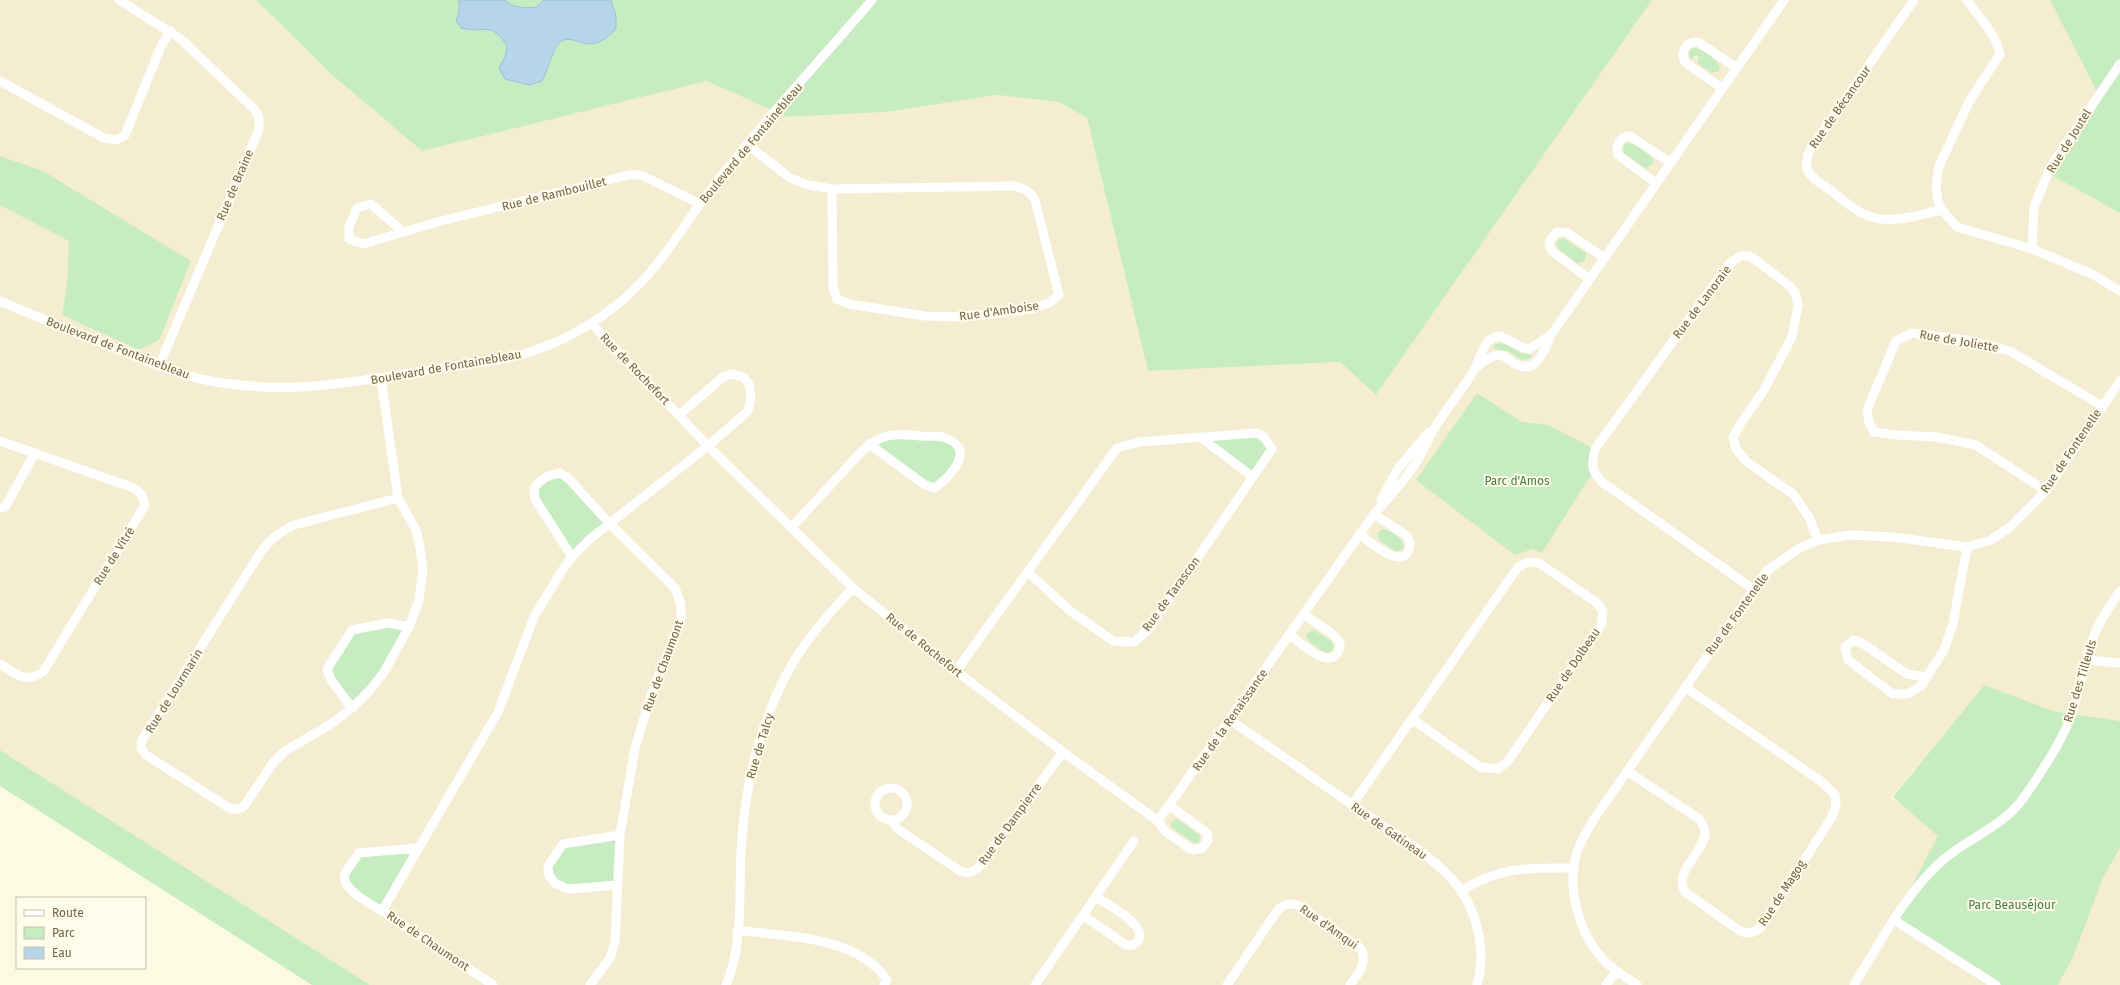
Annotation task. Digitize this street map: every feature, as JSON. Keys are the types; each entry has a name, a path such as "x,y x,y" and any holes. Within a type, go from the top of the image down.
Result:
{"street":[{"name":"Rue de Braine","path":"119,0 171,31 253,108 257,112 260,120 254,139 159,366"},
{"name":"Boulevard de Fontainebleau","path":"0,301 159,366 201,379 242,386 304,388 381,378 532,352 572,334 591,323 623,300 660,263 700,204 748,144 872,0"},
{"name":"Rue de la Renaissance","path":"1474,369 1492,357 1499,355 1522,366 1532,365 1543,354 1551,335 1589,279 1784,0"},
{"name":"Rue de Bécancour","path":"1914,0 1813,145 1808,154 1806,168 1813,178 1847,203 1862,213 1875,218 1899,217 1942,210"},
{"path":"1967,0 1977,15 1991,31 2000,54 1970,100 1939,166 1936,186 1938,201 1942,210 1957,227 2032,249 2092,274 2120,291"},
{"path":"0,81 104,138 118,140 125,134 162,44 171,31"},
{"path":"1722,88 1686,63 1683,57 1685,48 1689,43 1698,42 1737,68"},
{"name":"Rue de Joutel","path":"2032,249 2034,207 2051,166 2120,64"},
{"path":"1656,183 1618,155 1616,150 1619,141 1624,137 1630,136 1671,163"},
{"name":"Rue d'Amboise","path":"748,144 790,178 808,185 832,189 1015,186 1026,189 1032,193 1035,200 1059,294 1049,303 1032,309 966,317 925,316 849,304 837,299 833,287 832,189"},
{"name":"Rue de Rambouillet","path":"403,232 371,204 357,208 348,227 349,239 363,244 403,232 629,175 641,175 700,204"},
{"path":"1589,279 1552,252 1549,246 1552,236 1557,232 1566,232 1604,258"},
{"name":"Rue de Lanoraie","path":"1753,590 1602,482 1593,472 1592,462 1595,449 1729,264 1740,256 1750,256 1791,287 1796,295 1798,305 1792,337 1764,390 1740,423 1733,437 1736,449 1752,467 1793,494 1809,517 1818,540"},
{"name":"Rue de Rochefort","path":"591,323 708,446 853,588 956,671 1063,752 1158,821"},
{"name":"Rue de Joliette","path":"2046,491 1976,445 1936,437 1874,432 1869,422 1867,410 1896,341 1912,333 1966,340 2010,351 2102,406"},
{"name":"Rue de la Renaissance","path":"1158,821 1374,514 1400,467 1438,422 1474,369 1482,350 1494,337 1504,336 1527,349 1551,335"},
{"name":"Rue de Rochefort","path":"679,415 723,377 733,374 743,377 746,380 749,384 751,397 748,411 708,446"},
{"name":"Rue de Lourmarin","path":"381,378 398,498 416,530 423,569 420,600 409,627 384,672 370,690 352,708 331,724 285,751 273,763 245,805 238,809 231,809 146,755 141,748 142,740 260,552 270,540 280,532 294,525 398,498"},
{"name":"Rue de Fontenelle","path":"1637,985 1603,960 1584,930 1575,896 1574,868 1585,834 1685,687 1768,570 1798,549 1818,540 1850,535 1892,537 1967,546 1991,540 2010,527 2046,491 2120,381"},
{"name":"Rue de Tarascon","path":"956,671 1117,448 1139,442 1257,433 1264,437 1272,449 1149,629 1134,642 1113,641 1069,610 1028,572"},
{"path":"791,528 869,444 883,437 898,434 942,437 954,443 959,452 960,461 948,478 935,488 925,485 869,444"},
{"path":"1200,437 1253,477"},
{"name":"Rue de Vitré","path":"0,664 23,678 34,678 43,672 145,506 142,494 134,488 1,442"},
{"name":"Rue de Chaumont","path":"382,911 498,712 534,617 572,557 609,523 708,446"},
{"path":"0,508 5,506 35,453"},
{"name":"Rue de Chaumont","path":"572,557 535,498 534,488 540,480 550,475 560,473 564,476 674,587 680,598 682,608 681,619 651,695 635,748 620,835 615,942 610,958 590,985"},
{"path":"1359,534 1394,557 1402,557 1407,553 1410,548 1409,539 1374,514"},
{"path":"1926,677 1906,674 1862,643 1854,640 1845,647 1848,660 1893,694 1908,694 1921,686 1944,650 1953,624 1967,546"},
{"name":"Rue de Dolbeau","path":"1352,805 1518,567 1528,562 1539,563 1597,603 1603,611 1601,625 1508,761 1498,769 1480,767 1412,719"},
{"name":"Rue de Talcy","path":"726,985 736,953 742,827 745,800 753,765 769,715 794,661 832,611 853,588"},
{"name":"Rue des Tilleuls","path":"1854,985 1894,920 1922,882 1944,859 1990,829 2021,802 2053,754 2070,718 2093,638 2100,621 2120,591"},
{"path":"1290,635 1323,658 1331,658 1338,652 1340,647 1337,639 1304,614"},
{"path":"352,708 331,680 327,669 352,630 389,623 409,627"},
{"path":"2087,660 2120,663"},
{"name":"Rue de Magog","path":"1627,771 1698,818 1704,825 1704,839 1682,876 1682,884 1685,892 1740,932 1748,934 1756,931 1764,923 1832,817 1836,806 1835,796 1822,782 1685,687"},
{"name":"Rue de Gatineau","path":"1230,720 1352,805 1448,875 1461,891 1474,917 1480,942 1481,961 1477,985"},
{"name":"Rue de Dampierre","path":"891,820 898,829 960,871 969,873 977,869 1063,752"},
{"path":"1158,821 1166,832 1192,850 1200,849 1205,844 1208,838 1206,832 1170,806"},
{"path":"618,885 568,890 555,883 549,876 548,866 562,844 620,835"},
{"path":"1035,985 1084,916 1134,841"},
{"name":"Rue de Chaumont","path":"418,848 367,851 359,853 345,874 344,882 349,889 493,985"},
{"path":"1461,891 1487,877 1516,869 1574,868"},
{"path":"1084,916 1126,945 1134,944 1139,940 1141,933 1138,926 1096,897"},
{"name":"Rue d'Amqui","path":"1227,985 1277,911 1286,904 1292,903 1300,906 1361,949 1364,956 1362,966 1350,985"},
{"path":"1894,920 1994,984"},
{"path":"737,930 830,943 870,961 880,970 887,980 884,985"},
{"path":"1606,985 1617,971"}],"shaded area":[{"path":"0,0 256,0 331,74 422,151 707,81 787,117 887,112 997,95 1059,102 1087,118 1148,371 1340,362 1376,395 1652,0 2050,0 2098,94 2049,174 2120,213 2120,721 2053,711 1984,685 1891,798 1912,811 1941,836 1996,985 370,985 0,750"},
{"path":"2120,826 2120,985 2054,985"}],"green space":[{"path":"256,0 1652,0 1376,395 1340,362 1148,371 1087,118 1059,102 997,95 887,112 787,117 707,81 422,151 331,74"},
{"path":"2050,0 2120,0 2120,213 2049,174 2098,94"},
{"path":"1693,48 1696,48 1712,57 1720,67 1718,72 1710,72 1697,63 1699,57 1697,55 1694,56 1692,60 1689,52"},
{"path":"1628,143 1638,146 1648,154 1653,159 1652,165 1645,168 1624,153 1623,146"},
{"path":"0,156 43,171 191,261 159,340 139,350 62,315 67,285 69,241 0,205"},
{"path":"1563,238 1586,253 1585,261 1577,263 1558,249 1556,242"},
{"path":"1500,343 1508,345 1521,353 1530,354 1532,358 1522,360 1508,351 1494,349 1494,345"},
{"name":"Parc d'Amos","path":"1477,393 1522,422 1548,425 1595,449 1593,472 1542,553 1533,549 1515,555 1416,480"},
{"path":"1257,433 1272,449 1253,477 1200,437"},
{"path":"898,434 954,443 960,461 935,488 869,444"},
{"path":"560,473 609,523 572,557 535,499 540,480"},
{"path":"1381,529 1392,532 1401,540 1404,546 1402,550 1395,551 1379,540 1377,534"},
{"path":"389,623 409,627 384,672 352,708 327,669 352,630"},
{"path":"1314,630 1331,641 1334,646 1332,651 1325,653 1309,641 1306,637 1307,633"},
{"name":"Parc Beauséjour","path":"1984,685 2053,711 2120,721 2120,848 2103,878 2073,957 2058,985 1996,985 1894,920 1938,836 1893,797"},
{"path":"0,750 370,985 312,985 0,786"},
{"path":"1177,819 1200,835 1199,842 1194,843 1171,827 1171,822 1173,823 1174,821 1172,820"},
{"path":"620,835 618,885 561,887 548,866 563,844"},
{"path":"418,848 382,911 349,889 345,874 359,853"}],"water":[{"path":"459,0 505,0 511,5 524,8 536,7 544,0 611,0 616,16 616,29 604,39 594,44 586,44 568,39 560,42 555,49 542,81 529,85 505,79 499,68 505,57 507,46 496,33 492,30 461,28 456,21 459,12"}]}
